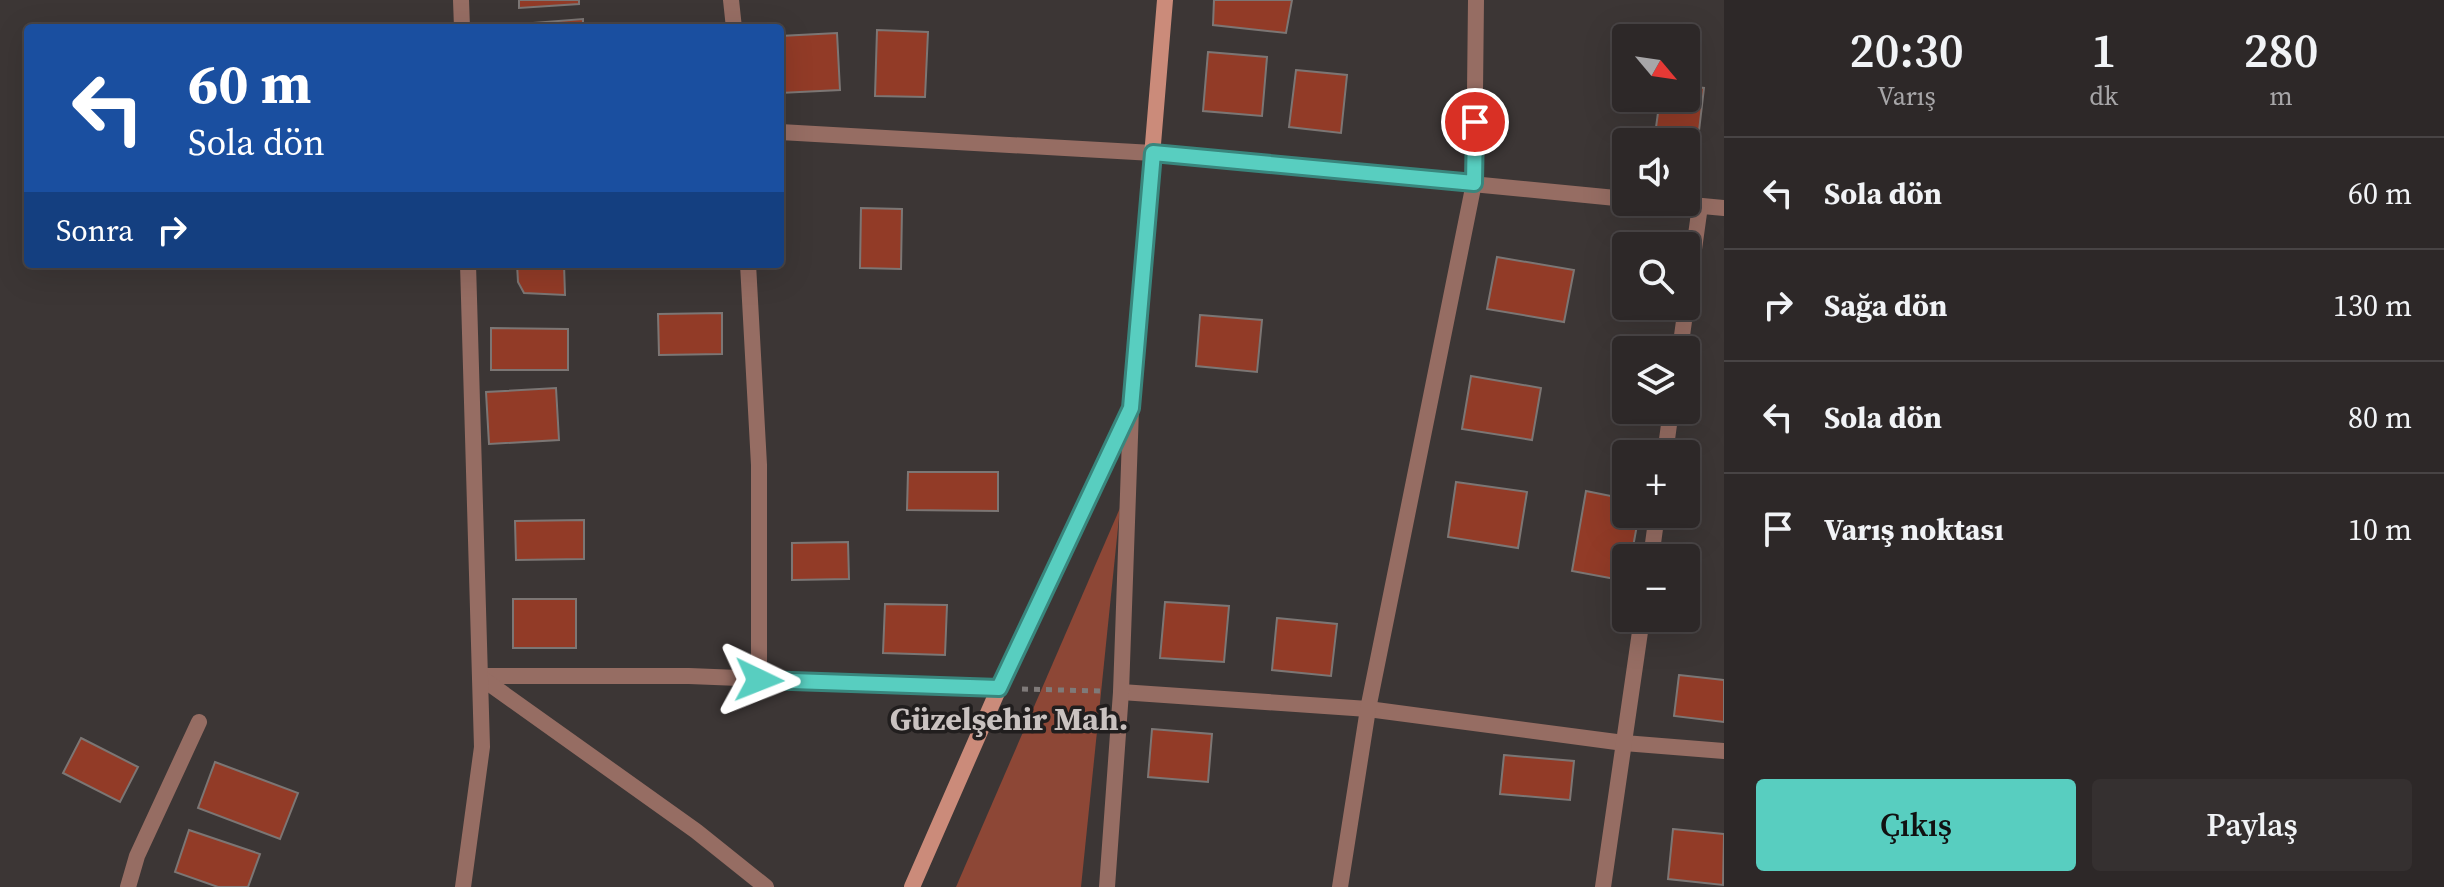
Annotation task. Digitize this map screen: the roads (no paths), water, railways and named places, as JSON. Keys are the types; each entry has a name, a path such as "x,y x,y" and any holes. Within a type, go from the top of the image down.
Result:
{"street":[{"path":"461,0 462,24"},
{"path":"731,0 734,24"},
{"path":"1107,887 1121,692 1131,408 1165,0"},
{"path":"1340,887 1368,709 1474,183 1476,0"},
{"path":"784,132 1153,153 1612,198"},
{"path":"1700,206 1724,208"},
{"path":"1682,336 1699,216"},
{"path":"463,887 482,747 468,268"},
{"path":"748,268 759,465 759,680"},
{"path":"912,887 999,688 1131,408"},
{"path":"1603,887 1640,632"},
{"path":"480,676 689,676 999,688"},
{"path":"480,676 696,831 766,887"},
{"path":"1121,692 1368,709 1624,743 1724,751"},
{"path":"128,887 137,856 199,722"}],"district":[{"name":"Güzelşehir Mah.","path":"1009,719"}]}
